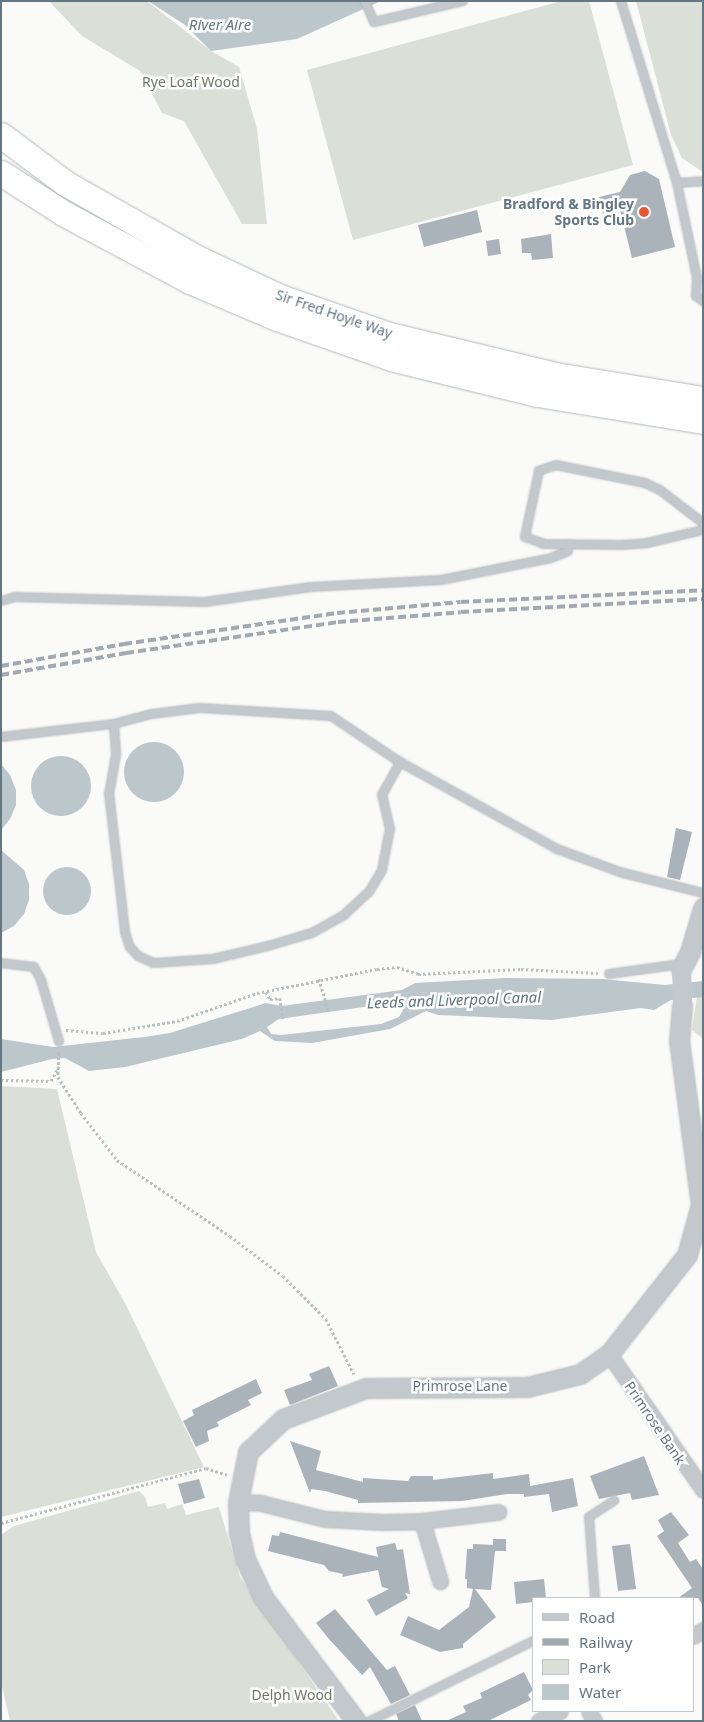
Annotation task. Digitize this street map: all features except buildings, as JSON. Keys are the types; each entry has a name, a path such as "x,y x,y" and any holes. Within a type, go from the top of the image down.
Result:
{"highway":[{"name":"Sir Fred Hoyle Way","path":"1,135 65,183 195,257 280,297 389,335 555,375 703,399"},
{"name":"Sir Fred Hoyle Way","path":"1,173 63,213 190,281 286,321 391,358 538,394 703,421"}],"street":[{"name":"Primrose Lane","path":"356,1721 263,1597 245,1559 238,1532 238,1502 240,1479 248,1452 283,1420 366,1388 527,1387 580,1374 609,1354 687,1255 702,1205 679,1041 689,960 703,908"},
{"name":"Primrose Bank","path":"609,1354 703,1490"},
{"path":"238,1502 262,1503 325,1518 422,1521 498,1512"},
{"path":"422,1521 440,1581"},
{"path":"540,1721 558,1712"}],"lane":[{"path":"365,1 374,22 463,1"},
{"path":"621,1 677,183 697,278 696,296 703,301"},
{"path":"677,183 703,181"},
{"path":"703,522 660,490 645,484 556,465 539,471 525,537 544,544 647,543 703,530"},
{"path":"1,601 15,597 205,602 312,587 441,580 551,558 568,551 568,544"},
{"path":"1,736 114,724 152,714 200,708 331,716 400,762 557,849 623,873 703,893"},
{"path":"114,724 116,755 109,793 125,932 130,947 138,956 154,963 213,959 259,948 312,933 344,915 369,892 382,870 390,829 382,795 400,762"},
{"path":"609,974 689,960"},
{"path":"1,963 34,968 41,980 59,1041"},
{"path":"595,1597 589,1517 614,1501"},
{"path":"370,1721 532,1640"}],"path":[{"path":"59,1041 64,1030 103,1033 153,1026 266,992 320,979 397,967 418,974 521,969 609,974"},
{"path":"320,979 321,993 327,998 329,1012"},
{"path":"266,992 270,999 280,998 282,1019"},
{"path":"1,1080 51,1081 59,1065 58,1077 81,1113 117,1160 283,1276 326,1319 359,1385 366,1388"},
{"path":"1,1523 206,1468 240,1479"}],"green space":[{"name":"Rye Loaf Wood","path":"49,1 147,1 211,51 239,67 257,129 267,224 242,224 184,121 162,113 140,71 82,36"},
{"path":"562,1 589,1 633,165 353,240 307,70"},
{"path":"636,1 703,1 703,172 682,158 671,135"},
{"path":"697,996 703,997 703,1039 692,1030"},
{"path":"1,1086 57,1089 96,1252 126,1305 204,1467 1,1517"},
{"name":"Delph Wood","path":"139,1491 145,1497 148,1507 165,1503 167,1509 182,1504 186,1515 219,1507 240,1577 339,1721 10,1721 1,1682 1,1535 14,1526"}],"water":[{"name":"River Aire","path":"148,1 381,1 297,39 211,51 185,25"},
{"path":"154,742 171,747 179,755 184,772 179,789 171,797 154,802 137,797 129,789 124,772 129,755 137,747"},
{"path":"61,756 78,761 86,769 91,786 86,803 78,811 61,816 44,811 36,803 31,786 36,769 44,761"},
{"path":"1,764 10,775 16,790 16,805 10,819 1,830"},
{"path":"1,850 24,870 29,884 29,900 24,914 14,926 1,933"},
{"path":"62,867 72,867 81,871 87,877 90,882 90,900 81,911 72,915 62,915 53,911 47,905 43,896 43,886 47,877 53,871"},
{"name":"Leeds and Liverpool Canal","path":"506,978 602,979 665,985 703,981 703,997 671,1000 654,1010 641,1008 551,1020 438,1015 426,1011 390,1029 312,1043 275,1041 260,1031 242,1039 125,1067 89,1071 65,1058 52,1059 1,1072 1,1039 53,1047 144,1037 170,1033 266,1003 281,1006 402,990 415,983","holes":["399,1002 403,1010 399,1017 381,1024 281,1035 271,1034 267,1027 279,1019"]}],"railway":[{"path":"1,666 124,644 337,613 461,602 703,590"},
{"path":"1,675 126,653 338,622 461,612 703,599"}],"place":[{"name":"Bradford & Bingley Sports Club","path":"644,212"}]}
